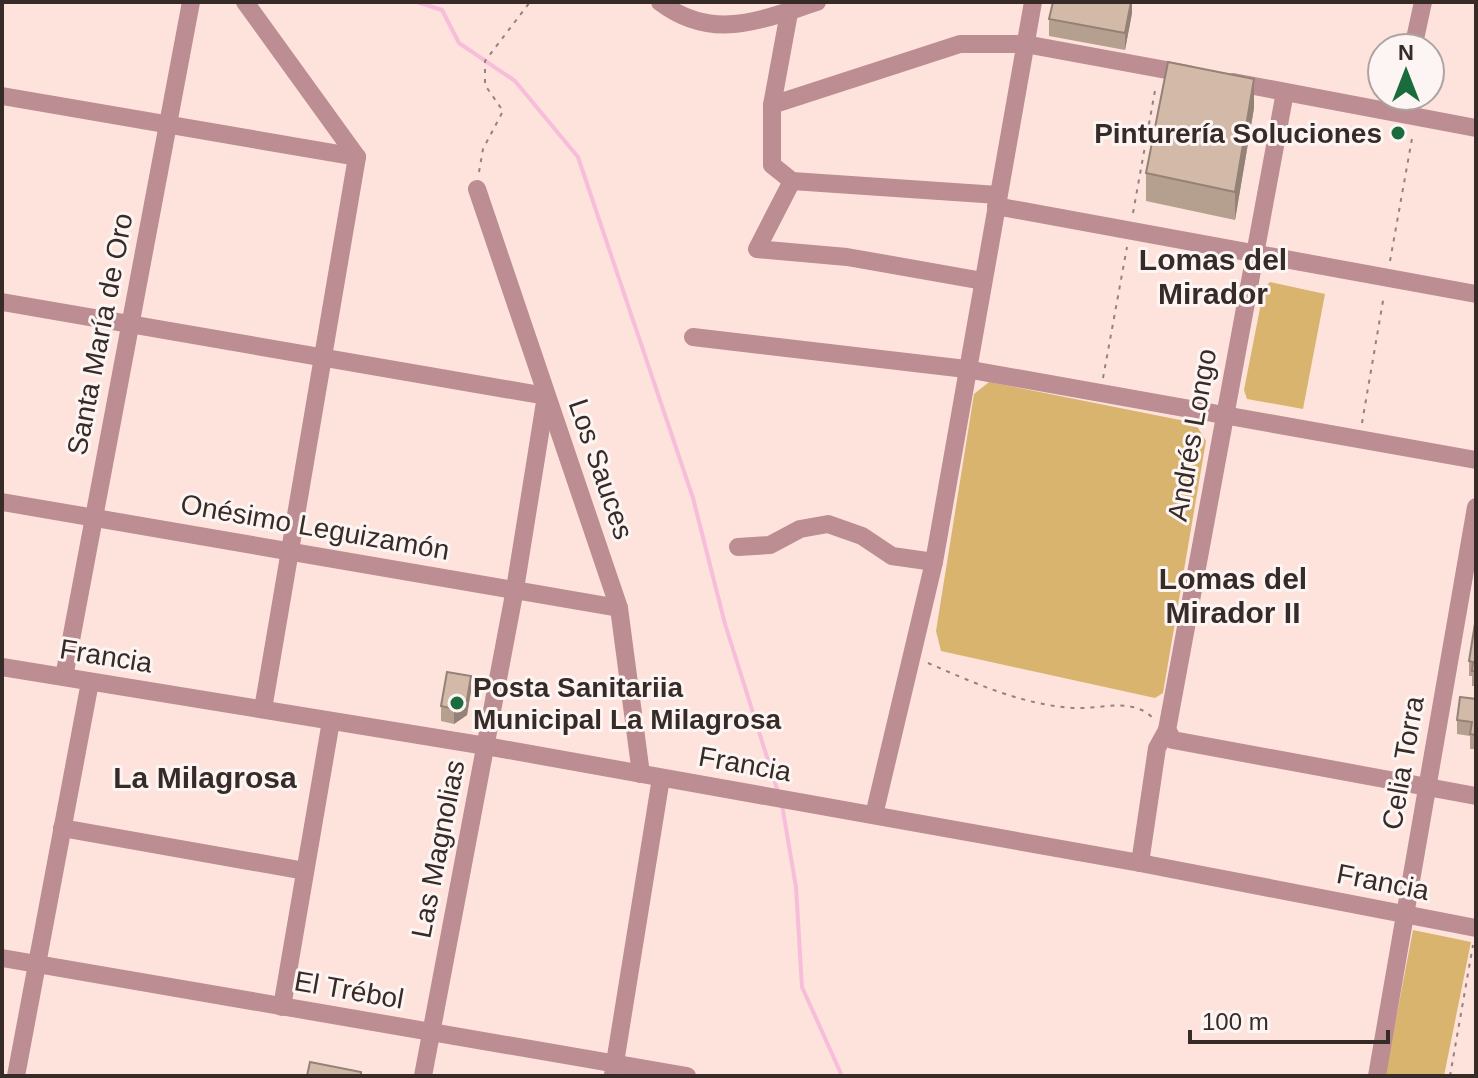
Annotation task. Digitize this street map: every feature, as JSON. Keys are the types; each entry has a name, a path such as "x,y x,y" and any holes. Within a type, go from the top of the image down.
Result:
{"street":[{"name":"Santa María de Oro","path":"64,677 191,2"},
{"path":"245,2 357,157 263,709"},
{"path":"660,2 677,16 724,28 790,6 817,2"},
{"path":"874,815 934,562 1033,2"},
{"path":"1416,32 1423,2"},
{"path":"790,6 772,105 772,165 792,181 997,200 1254,253 1476,294"},
{"path":"772,105 960,44 1025,44 1285,92 1366,101"},
{"name":"Andrés Longo","path":"1140,863 1157,748 1170,735 1223,415 1285,92"},
{"path":"2,96 357,157"},
{"path":"1425,112 1476,128"},
{"path":"792,181 757,249 847,257 983,281"},
{"name":"Los Sauces","path":"477,189 619,608 641,774"},
{"path":"2,302 546,396"},
{"path":"693,337 966,369 1476,460"},
{"name":"Las Magnolias","path":"423,1076 515,589 546,396"},
{"name":"Onésimo Leguizamón","path":"2,502 619,608"},
{"name":"Celia Torra","path":"1377,1076 1476,507"},
{"path":"738,547 770,545 800,529 828,524 862,536 892,556 934,562"},
{"name":"Francia","path":"2,667 486,746 1140,863 1476,928"},
{"path":"16,1076 90,682"},
{"path":"282,1007 331,721"},
{"path":"1170,735 1476,796"},
{"path":"614,1070 661,778"},
{"path":"62,828 305,871"},
{"name":"El Trébol","path":"2,958 432,1033 614,1070 687,1076"}],"path":[{"path":"477,189 483,149 503,111 485,85 485,61 530,2"},
{"path":"912,656 1006,694 1077,708 1109,704 1143,708 1170,735"},
{"path":"1450,1076 1476,928"}],"shaded area":[{"path":"1270,282 1325,294 1303,409 1247,399 1244,390 1264,288"},
{"path":"989,382 1195,423 1206,441 1163,693 1155,698 941,651 936,631 974,394"},
{"path":"1413,930 1471,942 1444,1076 1385,1076"}],"building":[{"path":"1053,2 1131,2 1125,33 1049,19"},
{"path":"1168,62 1254,79 1235,192 1146,173"},
{"path":"1476,617 1476,671 1472,671 1473,662 1469,661"},
{"path":"447,672 471,676 467,700 454,709 441,706"},
{"path":"1460,697 1476,699 1476,735 1470,734 1472,722 1457,720"},
{"path":"310,1062 361,1072 361,1076 307,1076"}],"waterway":[{"path":"417,2 442,10 459,43 515,81 578,157 693,498 725,624 778,792"},
{"path":"782,805 796,887 802,987 842,1076"}],"place":[{"name":"Pinturería Soluciones","path":"1398,133"},
{"name":"Posta Sanitariia Municipal La Milagrosa","path":"457,703"}],"district":[{"name":"Lomas del Mirador","path":"1213,276"},
{"name":"Lomas del Mirador II","path":"1233,595"},
{"name":"La Milagrosa","path":"205,777"}]}
